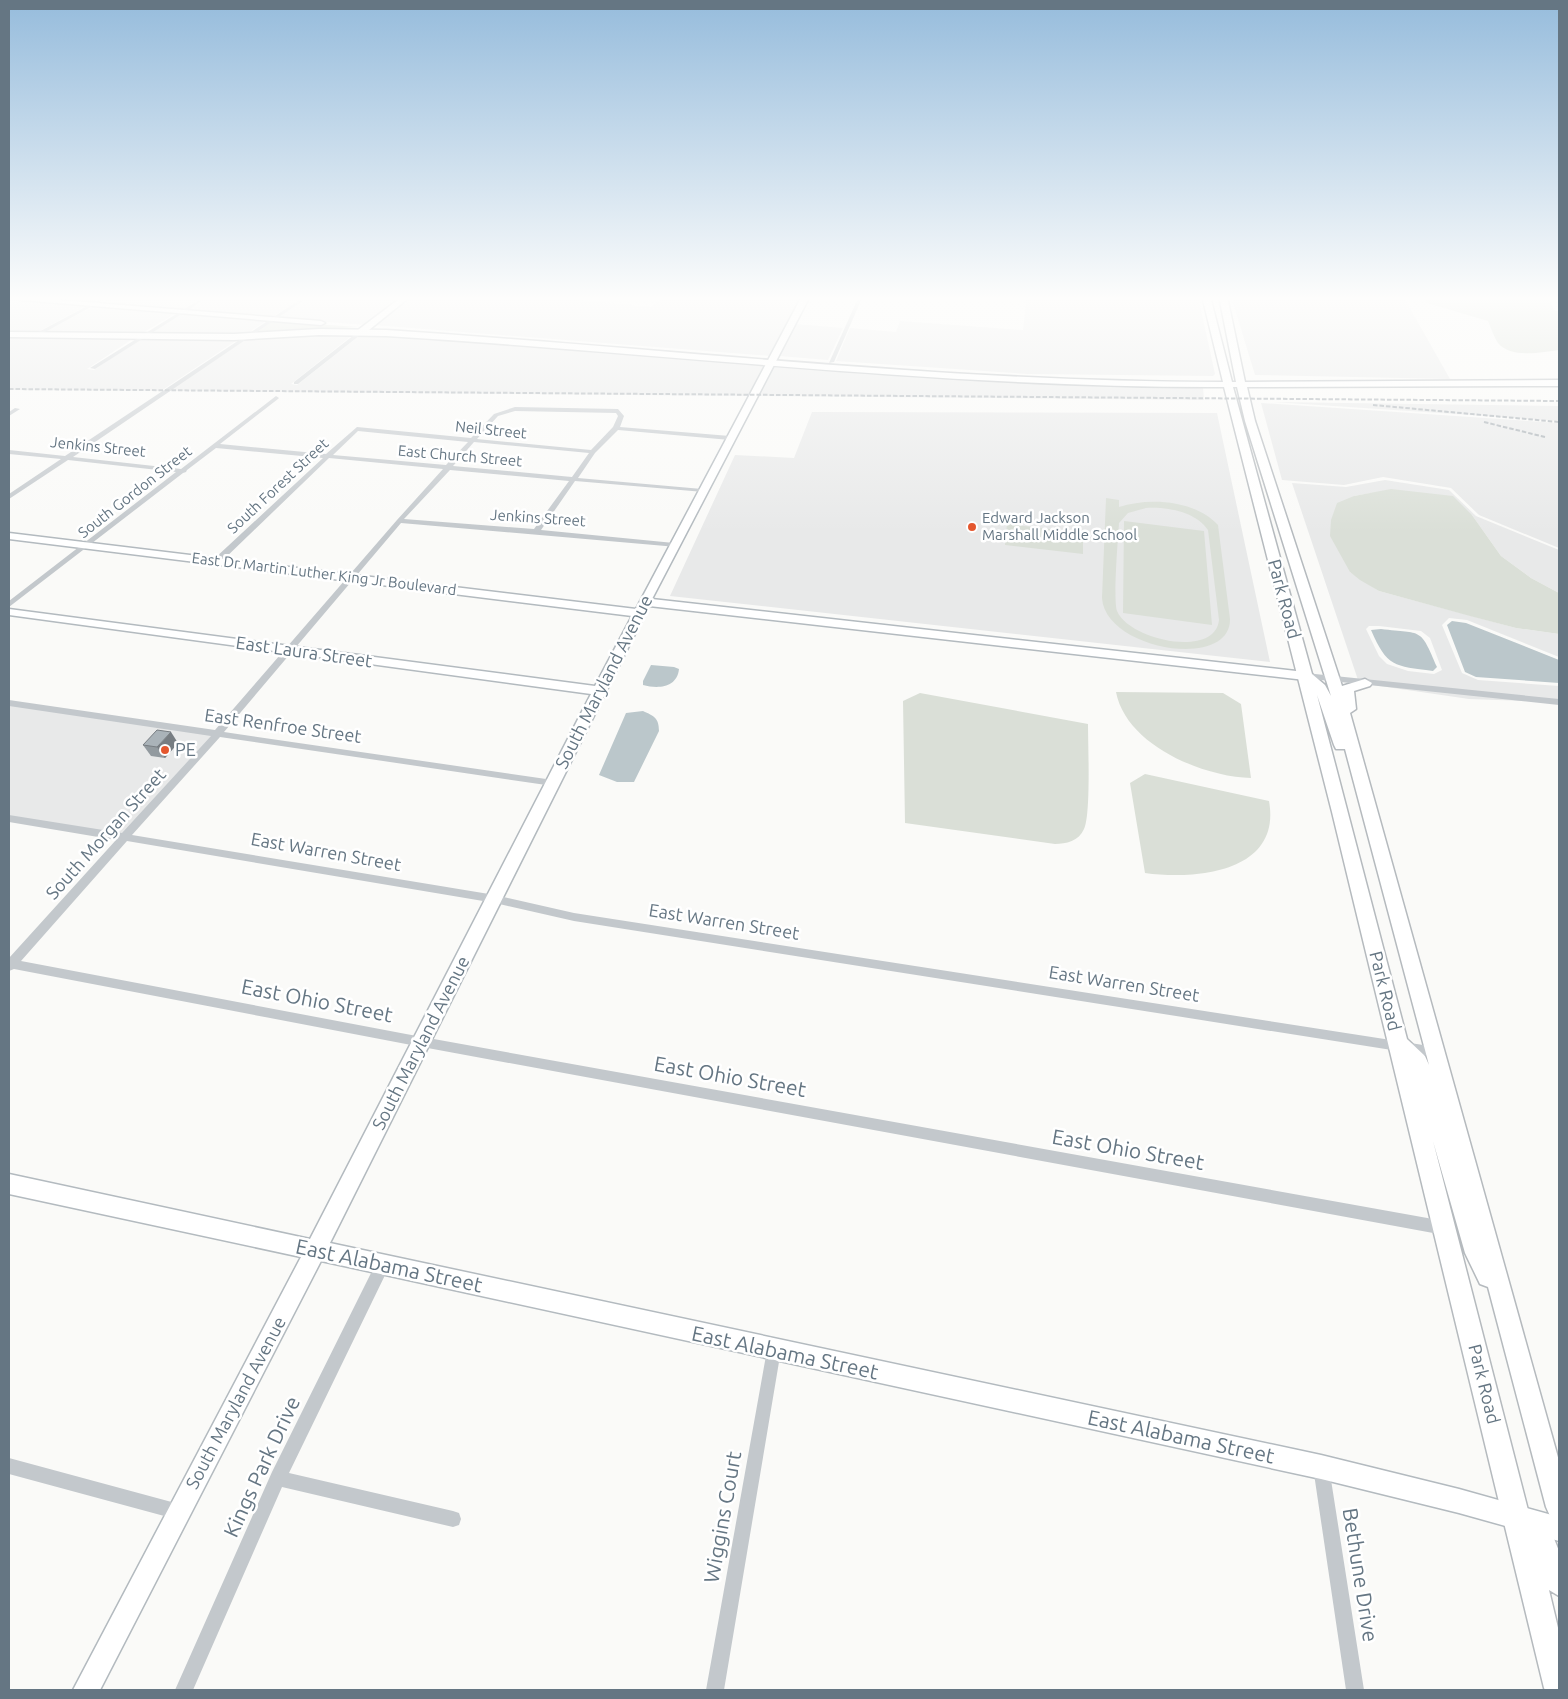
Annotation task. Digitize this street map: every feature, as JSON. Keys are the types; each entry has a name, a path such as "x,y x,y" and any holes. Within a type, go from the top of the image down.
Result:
{"main road":[{"path":"933,375 1095,383 1559,384"},
{"path":"1018,375 1227,382"},
{"name":"Park Road","path":"1225,375 1305,676 1399,1044 1559,1688"},
{"name":"Park Road","path":"1240,375 1265,470 1334,680 1559,1507"},
{"path":"1278,577 1288,586 1310,658 1334,680"},
{"path":"1305,676 1320,688 1326,699 1346,761 1365,797"},
{"path":"1365,683 1347,689 1346,700 1364,768 1365,797"},
{"path":"1399,1044 1418,1062 1427,1083 1476,1253 1504,1306"},
{"path":"1518,1517 1544,1546 1559,1582"}],"street":[{"path":"9,497 189,375"},
{"path":"296,383 306,375"},
{"name":"South Maryland Avenue","path":"86,1690 316,1250 674,545 763,375"},
{"name":"South Gordon Street","path":"9,605 276,398"},
{"path":"9,414 17,409"},
{"name":"South Morgan Street","path":"10,965 218,733 349,577 496,415 515,409 618,411 621,416 616,428"},
{"path":"536,532 593,452 616,428 730,438"},
{"name":"Neil Street","path":"357,429 593,452"},
{"name":"South Forest Street","path":"216,561 357,429"},
{"name":"East Church Street","path":"216,446 702,491"},
{"name":"Jenkins Street","path":"9,452 184,471"},
{"name":"Jenkins Street","path":"399,521 674,545"},
{"name":"East Dr Martin Luther King Jr Boulevard","path":"9,536 349,577 1305,676"},
{"name":"East Laura Street","path":"9,612 600,691"},
{"path":"1305,676 1559,702"},
{"name":"East Renfroe Street","path":"9,703 553,783"},
{"name":"East Warren Street","path":"9,818 495,899 574,917 1399,1044 1436,1052"},
{"name":"East Ohio Street","path":"10,965 1444,1228"},
{"name":"East Alabama Street","path":"9,1184 1321,1467 1559,1529"},
{"name":"Kings Park Drive","path":"184,1690 278,1478 383,1264"},
{"name":"Wiggins Court","path":"715,1690 774,1350"},
{"path":"9,1466 179,1512"},
{"name":"Bethune Drive","path":"1321,1467 1355,1690"},
{"path":"278,1478 453,1520"}],"shaded area":[{"path":"9,375 184,375 161,391 9,390"},
{"path":"192,375 302,375 291,384 297,385 309,375 759,375 748,396 169,391"},
{"path":"767,375 909,375 998,382 1203,387 1204,400 756,396"},
{"path":"1147,375 1214,375 1213,376"},
{"path":"1269,375 1448,375 1450,379"},
{"path":"1273,402 1559,406 1559,421"},
{"path":"1261,403 1559,423 1559,548 1479,515 1451,488 1383,477 1344,485 1282,480"},
{"name":"Edward Jackson Marshall Middle School","path":"812,412 1217,413 1270,662 670,596 735,455 794,458"},
{"path":"1385,480 1449,490 1476,516 1559,550 1559,593 1531,578 1501,556 1472,515 1371,493 1354,496 1350,572 1379,591 1516,628 1559,634 1559,657 1467,620 1449,618 1442,625 1462,673 1478,680 1559,686 1559,702 1469,699 1373,685 1365,678 1358,680 1292,483 1346,487","holes":["1369,626 1379,626 1421,631 1430,638 1442,670 1434,674 1408,671 1387,664 1379,656 1366,629"]},
{"path":"1391,489 1453,496 1472,515 1501,556 1531,578 1559,593 1559,634 1516,628 1379,591 1350,572 1330,536 1331,520 1337,503 1354,496"},
{"path":"1106,498 1119,500 1119,507 1144,502 1171,503 1184,506 1197,510 1218,525 1230,619 1225,635 1211,645 1191,649 1168,648 1144,641 1123,631 1108,616 1102,598","holes":["1146,508 1188,514 1196,518 1208,530 1219,620 1214,632 1203,639 1188,642 1153,637 1137,630 1125,621 1117,611 1116,583 1119,523 1128,513"]},
{"path":"1124,521 1204,531 1212,625 1123,613"},
{"path":"1007,524 1083,533 1083,554 1005,545"},
{"path":"1452,621 1466,623 1559,660 1559,683 1476,677 1465,672 1447,625"},
{"path":"1371,630 1405,631 1418,635 1427,645 1437,667 1433,671 1409,668 1400,666 1387,658"},
{"path":"651,665 679,669 675,680 666,686 660,687 643,685"},
{"path":"1116,692 1223,693 1241,704 1251,778 1211,772 1169,755 1150,742 1135,728 1123,711"},
{"path":"920,693 1088,724 1088,810 1082,833 1076,839 1055,844 905,823 903,701"},
{"path":"9,703 218,733 126,836 9,818"},
{"path":"643,711 655,718 659,731 634,782 617,782 599,775 626,713"},
{"path":"1145,774 1269,801 1269,825 1262,844 1249,857 1231,867 1187,875 1145,873 1130,783"}],"building":[{"path":"157,730 171,732 157,747 143,745"}],"railway":[{"path":"9,389 1559,401"},
{"path":"1373,405 1559,422"},
{"path":"1484,422 1545,437"}],"place":[{"name":"Edward Jackson Marshall Middle School","path":"972,527"},
{"name":"PE","path":"165,750"}]}
